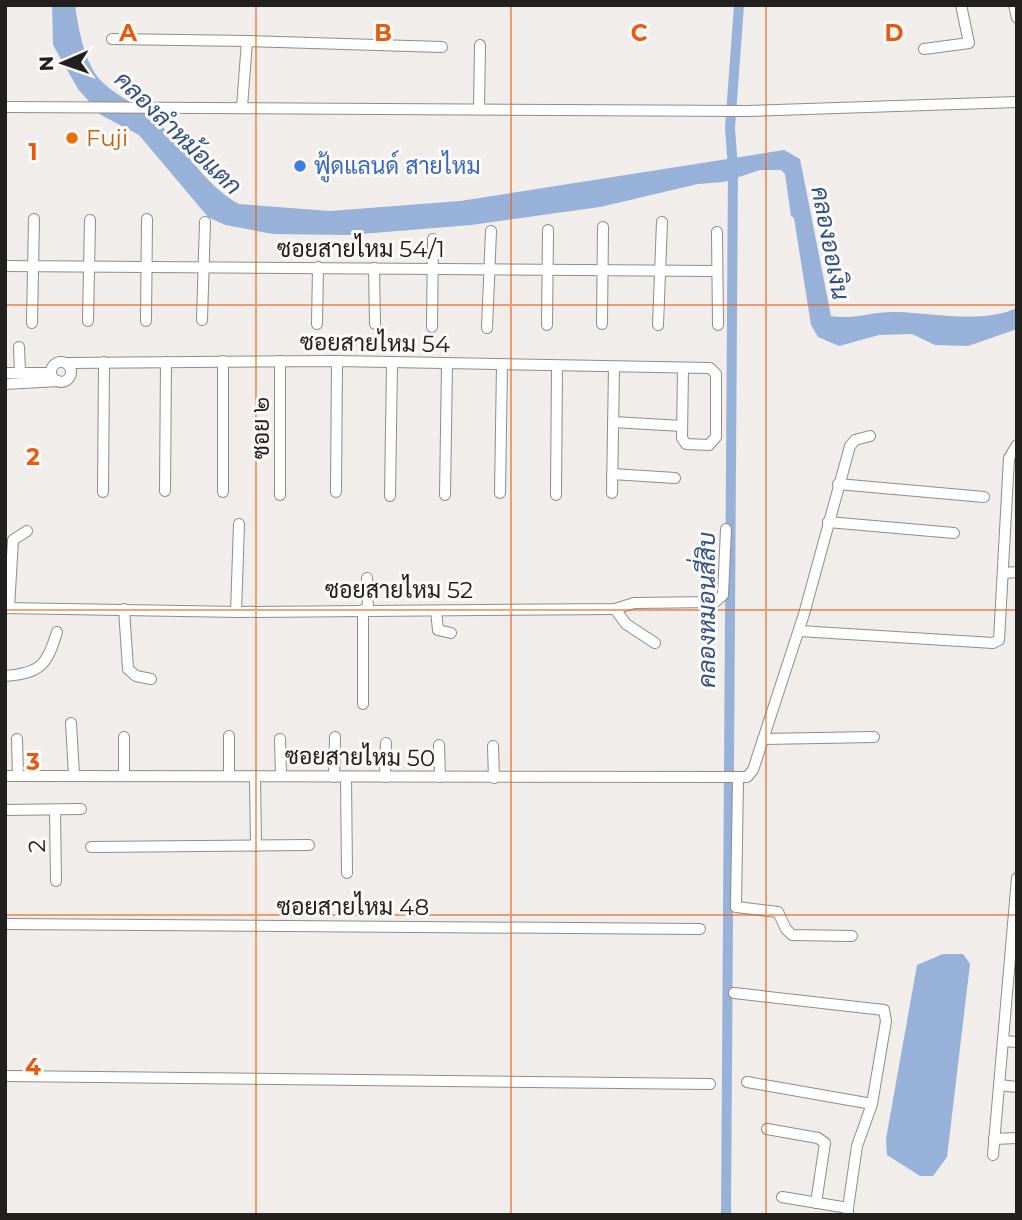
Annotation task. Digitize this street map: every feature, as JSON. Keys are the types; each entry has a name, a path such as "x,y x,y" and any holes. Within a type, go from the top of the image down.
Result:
{"street":[{"path":"924,49 969,43 961,5"},
{"path":"1014,5 1017,18"},
{"path":"112,38 442,47"},
{"path":"242,107 247,41"},
{"path":"479,108 480,45"},
{"path":"5,107 747,111 1017,102"},
{"path":"32,323 34,219"},
{"path":"146,321 147,219"},
{"path":"89,321 90,220"},
{"path":"202,320 205,222"},
{"path":"658,325 662,222"},
{"path":"602,324 603,227"},
{"path":"547,325 548,230"},
{"path":"487,328 491,231"},
{"path":"717,232 718,325"},
{"path":"432,327 433,239"},
{"name":"ซอยสายไหม 54/1","path":"5,266 717,271"},
{"path":"317,324 318,267"},
{"path":"374,268 374,324"},
{"path":"19,347 20,373"},
{"path":"223,361 223,492"},
{"name":"ซอย ๒","path":"280,361 280,495"},
{"path":"336,492 337,361"},
{"name":"ซอยสายไหม 54","path":"67,363 337,361 714,369 714,443 686,443 682,426"},
{"path":"103,492 104,362"},
{"path":"165,491 166,362"},
{"path":"5,373 66,380 71,374 67,363 56,363 54,377"},
{"path":"390,496 392,363"},
{"path":"445,495 447,364"},
{"path":"500,493 502,365"},
{"path":"556,495 558,366"},
{"path":"612,494 614,367"},
{"path":"613,422 682,426 683,368"},
{"path":"5,384 54,377"},
{"path":"852,936 792,935 778,912 772,909 736,907 736,779 751,775 799,631 849,446 855,440 870,436"},
{"path":"799,631 993,643 999,640 1005,573 1009,458 1017,445"},
{"path":"612,474 674,478"},
{"path":"838,484 984,498"},
{"path":"828,522 954,533"},
{"path":"236,611 239,524"},
{"name":"ซอยสายไหม 52","path":"7,608 236,611 615,609 634,603 721,600 726,529"},
{"path":"7,608 9,539 27,531"},
{"path":"1005,573 1017,572"},
{"path":"363,704 368,578"},
{"path":"124,609 128,669 131,674 151,679"},
{"path":"615,609 626,624 655,643"},
{"path":"436,611 438,630 451,633"},
{"path":"5,676 30,673 44,663 51,653 57,632"},
{"path":"71,723 74,775"},
{"path":"229,736 229,775"},
{"path":"124,737 124,776"},
{"path":"334,737 334,777"},
{"path":"763,739 874,737"},
{"path":"17,739 18,776"},
{"path":"280,739 281,776"},
{"path":"386,743 386,777"},
{"path":"439,745 440,777"},
{"path":"493,746 494,778"},
{"name":"ซอยสายไหม 50","path":"5,776 736,779"},
{"path":"255,776 256,846"},
{"path":"346,777 347,873"},
{"path":"5,810 81,809"},
{"name":"2","path":"55,810 56,881"},
{"path":"91,847 309,845"},
{"path":"993,1155 1003,1041 1012,996 1017,878"},
{"name":"ซอยสายไหม 48","path":"5,924 700,929"},
{"path":"734,993 884,1010 886,1021 872,1104 857,1146 848,1211 782,1196"},
{"path":"1003,1041 1017,1042"},
{"path":"5,1076 710,1084"},
{"path":"747,1082 872,1104"},
{"path":"999,1085 1017,1087"},
{"path":"767,1129 818,1138 825,1143 816,1203"},
{"path":"994,1139 1017,1139"}],"water":[{"path":"52,5 75,5 83,45 97,76 111,89 151,116 214,186 239,204 330,211 460,201 784,150 800,159 831,316 896,312 973,317 1017,308 1017,329 968,346 935,345 912,334 879,335 839,346 818,337 811,325 794,218 791,216 785,174 781,170 760,170 724,182 698,184 600,207 471,225 349,235 273,234 225,225 208,217 139,135 101,115 78,89 53,45"},
{"path":"943,954 963,954 970,964 947,1157 933,1176 920,1176 887,1155 886,1139 917,965"}],"waterway":[{"name":"คลองหมอนสี่สิบ","path":"726,1215 733,168 730,128 739,5"}],"place":[{"name":"Fuji","path":"72,138"},
{"name":"ฟู้ดแลนด์ สายไหม","path":"300,166"}],"water label":[{"name":"คลองลำหม้อแตก","path":"178,133"},
{"name":"คลองออเงิน","path":"830,243"}]}
